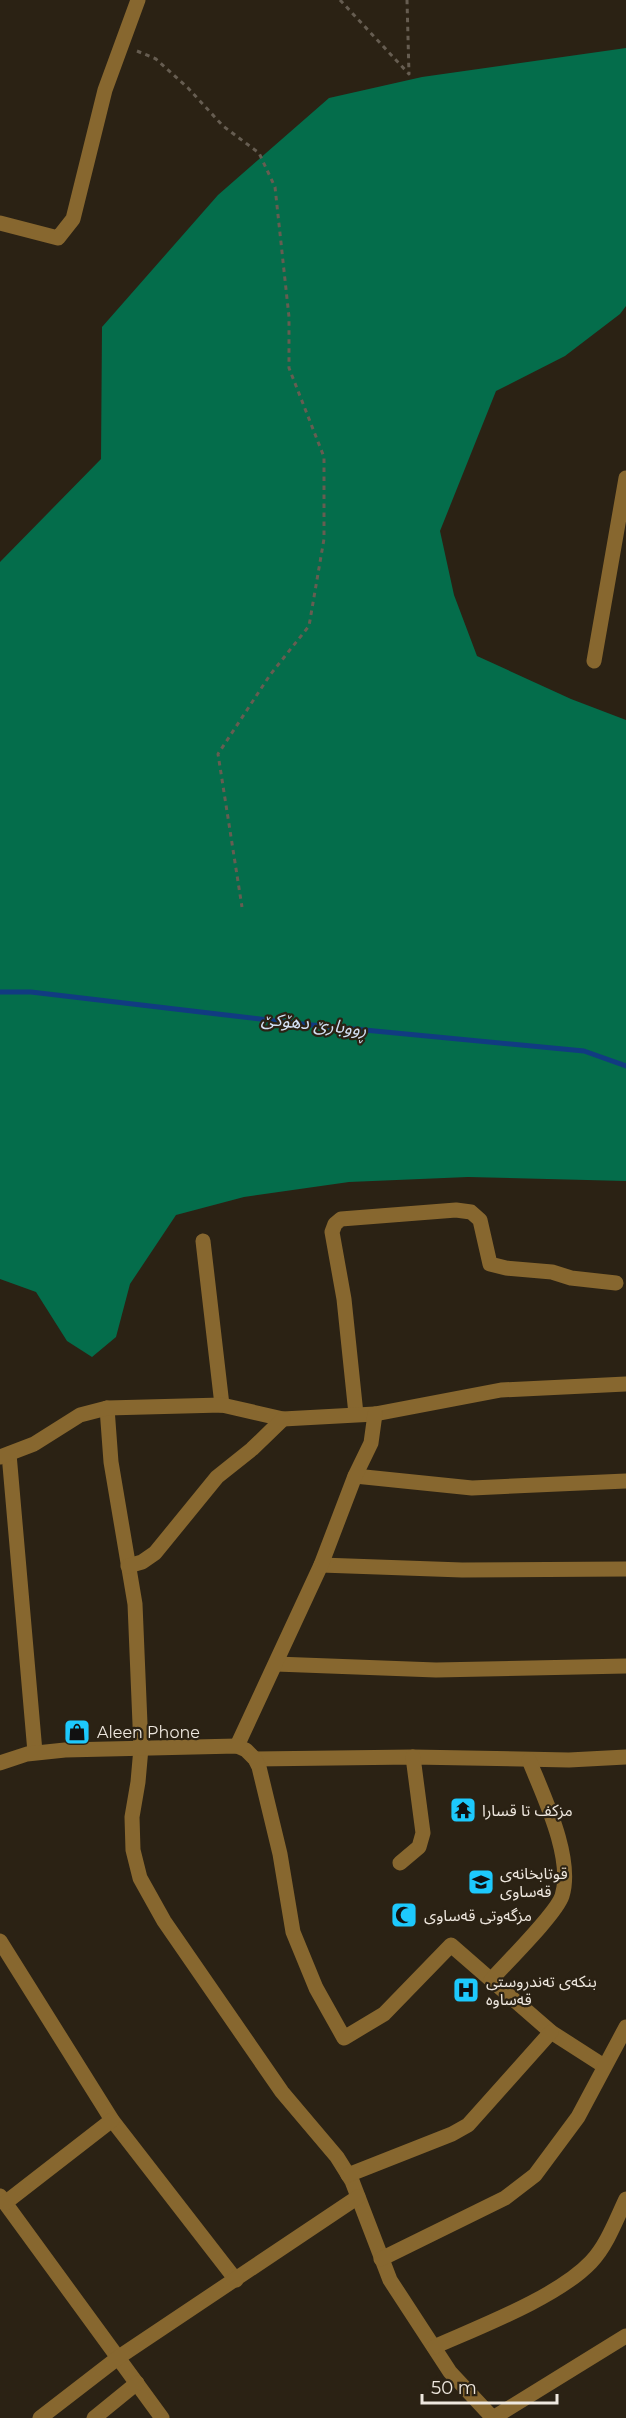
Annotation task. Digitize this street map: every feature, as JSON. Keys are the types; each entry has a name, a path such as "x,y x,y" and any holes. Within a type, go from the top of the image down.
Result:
{"street":[{"path":"0,222 58,238 73,219 105,90 138,0"},
{"path":"594,661 626,478"},
{"path":"356,1413 344,1299 332,1232 335,1224 341,1219 456,1210 471,1212 480,1220 490,1264 615,1283"},
{"path":"203,1241 222,1405"},
{"path":"35,1752 4,1456 34,1444 80,1415 107,1408 222,1405 283,1419 356,1413 375,1414 501,1390 626,1384"},
{"path":"107,1408 111,1462 135,1604 141,1748 132,1818 133,1850 140,1878 164,1921 282,2092 337,2157 358,2197 390,2280 450,2372 493,2418 626,2336"},
{"path":"237,1746 321,1565 355,1476 371,1443 375,1414"},
{"path":"128,1566 142,1562 155,1553 217,1477 252,1449 283,1419"},
{"path":"355,1476 472,1488 626,1481"},
{"path":"321,1565 462,1570 626,1569"},
{"path":"276,1664 436,1670 626,1666"},
{"path":"0,1764 35,1752 237,1746 246,1750 255,1759 261,1776 280,1854 293,1932 316,1988 344,2038 384,2014 451,1945 551,2032 604,2066"},
{"path":"255,1759 413,1757 529,1760 626,1757"},
{"path":"400,1863 419,1847 423,1833 413,1757"},
{"path":"492,1980 549,1915 562,1897 565,1880 560,1838 529,1760"},
{"path":"0,1941 112,2120 236,2280"},
{"path":"381,2259 506,2198 534,2175 578,2116 626,2027"},
{"path":"348,2175 452,2134 468,2125 551,2032"},
{"path":"112,2120 2,2199 162,2418"},
{"path":"40,2418 119,2357 358,2197"},
{"path":"434,2347 540,2298 569,2280 590,2263 604,2245 626,2199"},
{"path":"94,2418 138,2383"}],"path":[{"path":"340,0 409,74 407,0"},
{"path":"122,44 156,59 188,88 223,126 259,153 275,187 289,317 289,368 324,457 324,539 309,626 270,675 219,754 242,907"}],"green space":[{"path":"626,48 626,306 620,314 565,356 496,391 440,531 454,595 477,656 571,699 626,720 626,1181 468,1177 349,1182 244,1197 176,1215 130,1284 116,1337 92,1357 67,1341 36,1292 0,1279 0,562 101,459 102,327 218,195 329,98 422,77"}],"waterway":[{"name":"ڕووبارێ دهۆكێ","path":"0,992 31,992 302,1024 584,1051 626,1066"}],"place":[{"name":"Aleen Phone","path":"77,1732"},
{"name":"مزكف تا قسارا","path":"463,1810"},
{"name":"قوتابخانەی قەساوی","path":"481,1882"},
{"name":"مزگەوتی قەساوی","path":"404,1915"},
{"name":"بنکەی تەندروستی قەساوە","path":"466,1990"}]}
